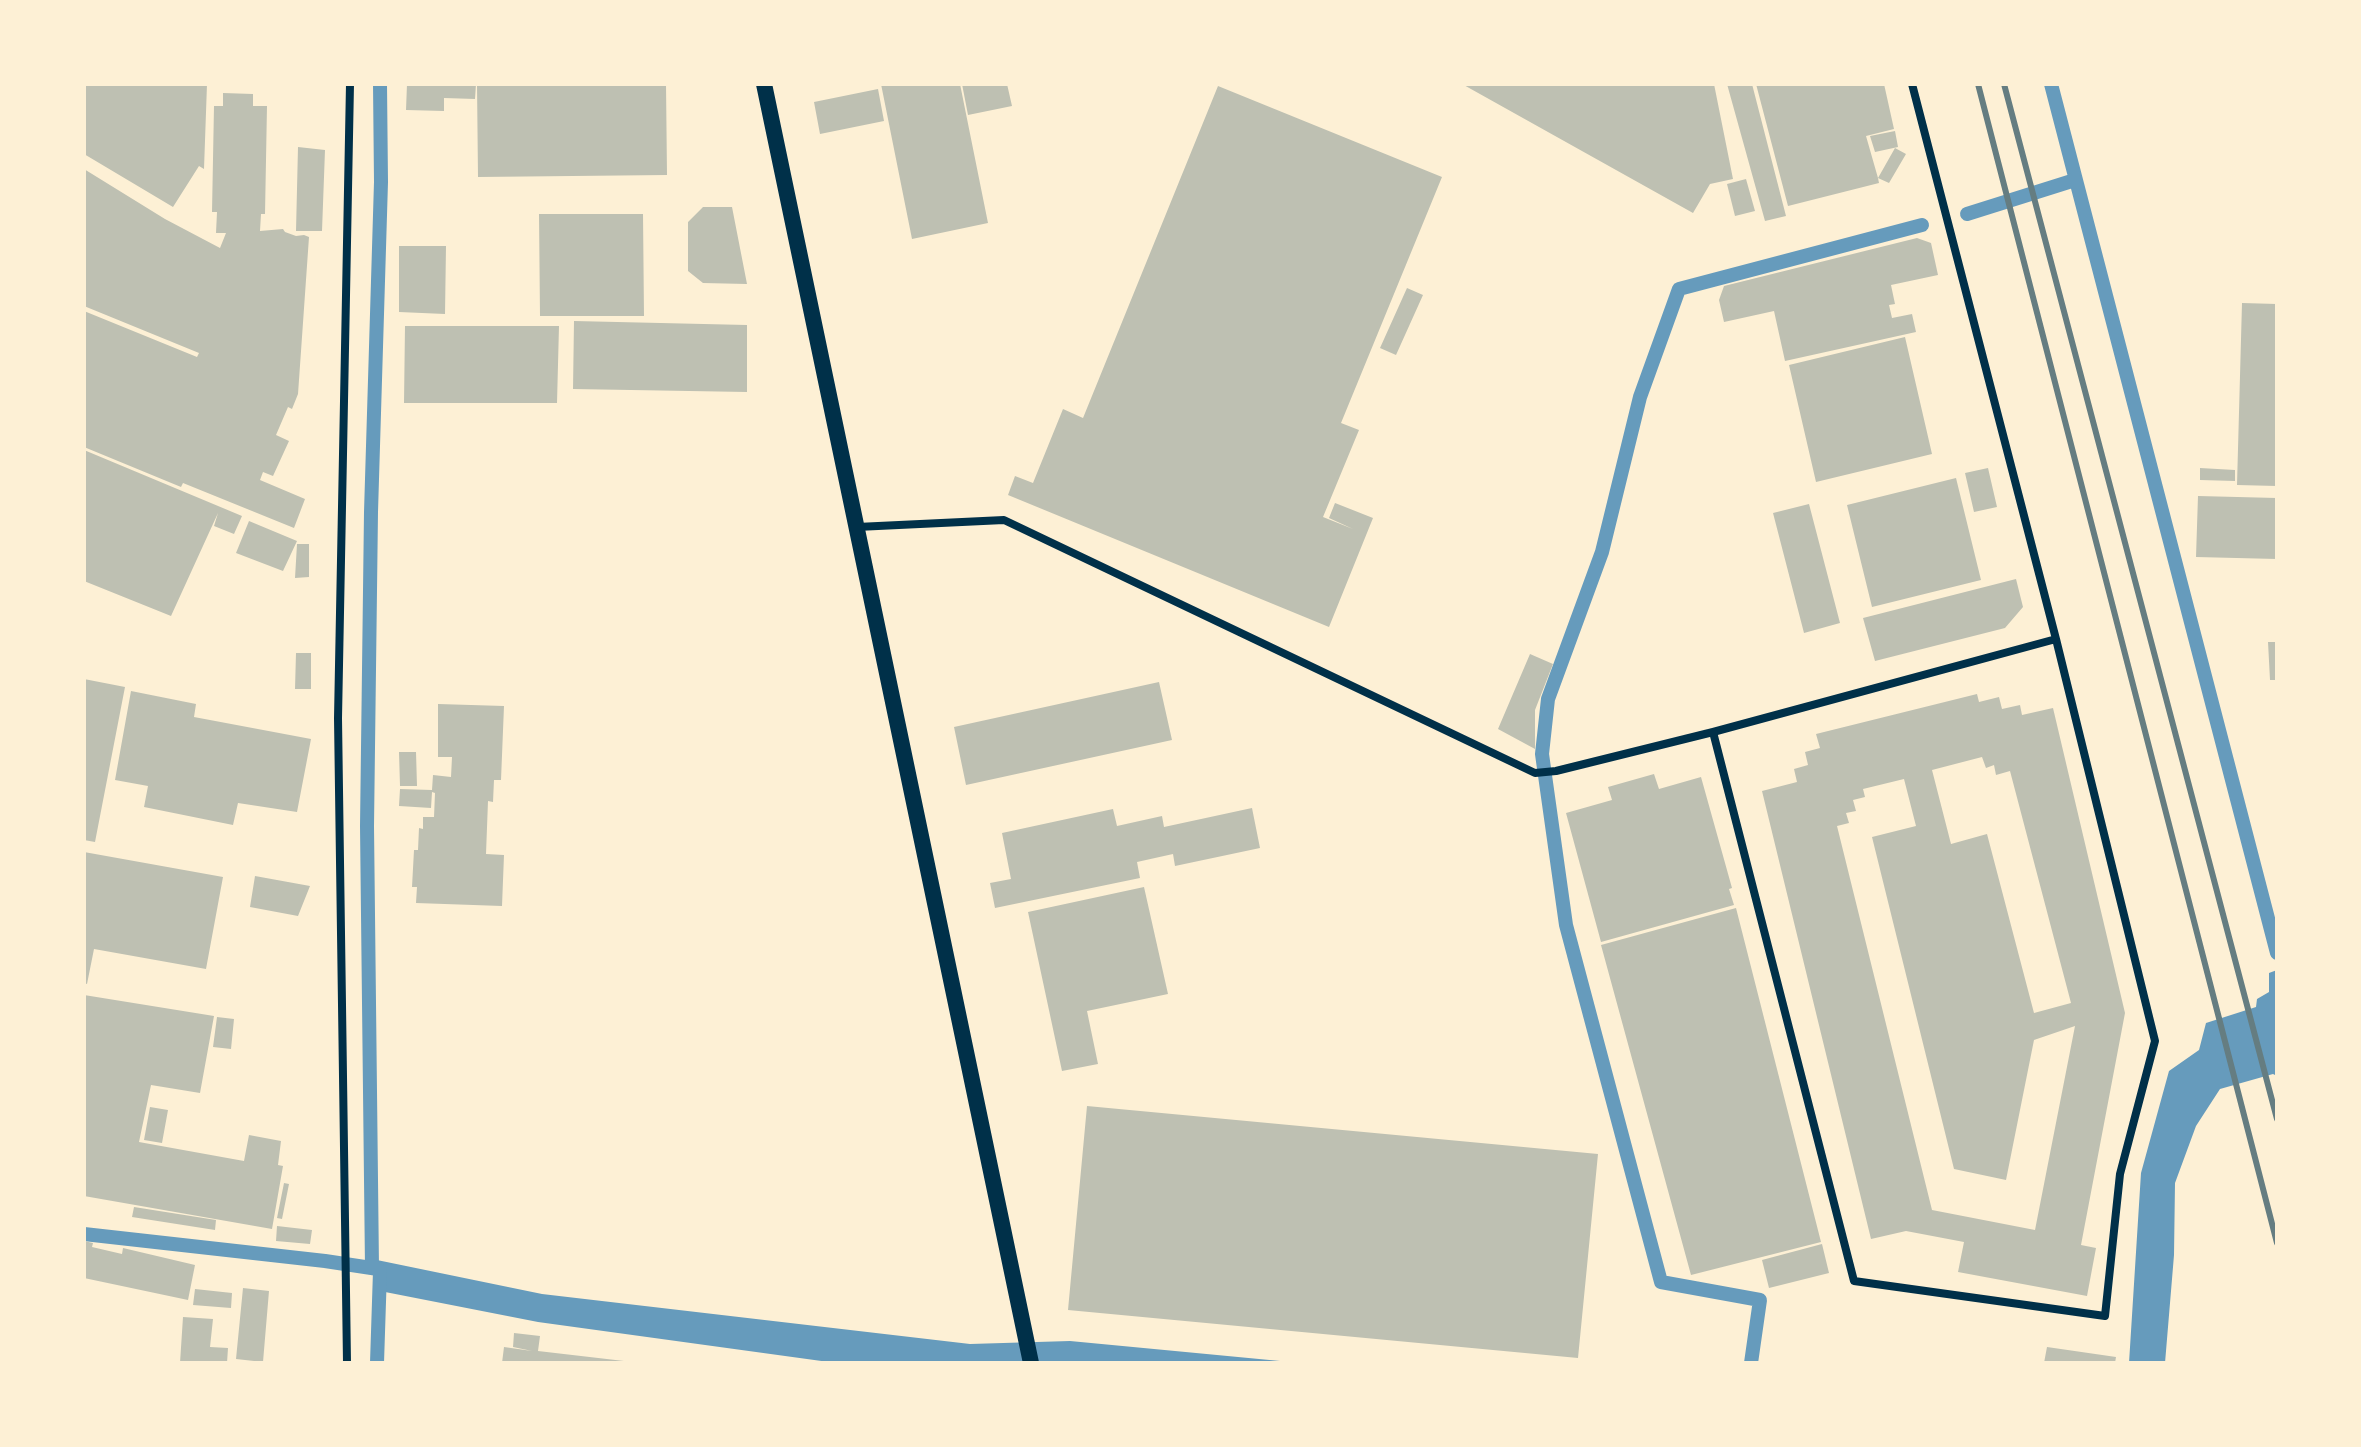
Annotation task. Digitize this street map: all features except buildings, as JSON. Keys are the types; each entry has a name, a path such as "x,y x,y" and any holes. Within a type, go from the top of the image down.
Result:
{"main road":[{"path":"764,84 1031,1363"}],"street":[{"path":"347,1363 338,718 350,84"},
{"path":"1713,732 1854,1281 2105,1316 2120,1174 2155,1041 2056,639 1912,84"},
{"path":"856,527 1004,520 1535,773 1556,771 1713,732 2056,639"}],"water":[{"path":"2277,970 2277,1076 2273,1074 2220,1089 2196,1126 2175,1183 2174,1255 2165,1363 2129,1363 2141,1173 2169,1071 2199,1050 2206,1023 2256,1007 2257,999 2269,992 2269,973"},
{"path":"372,1259 542,1294 970,1344 1070,1341 1301,1363 836,1363 538,1322 380,1291 380,1270 372,1268"}],"waterway":[{"path":"372,1268 367,826 371,512 381,182 380,84"},
{"path":"2051,84 2277,953"},
{"path":"1967,214 2075,180"},
{"path":"1751,1363 1760,1300 1661,1282 1566,925 1542,754 1548,699 1602,552 1640,397 1679,289 1922,225"},
{"path":"84,1234 378,1269"},
{"path":"377,1363 380,1271"}],"railway":[{"path":"1978,84 2277,1243"},
{"path":"2004,84 2277,1119"}]}
